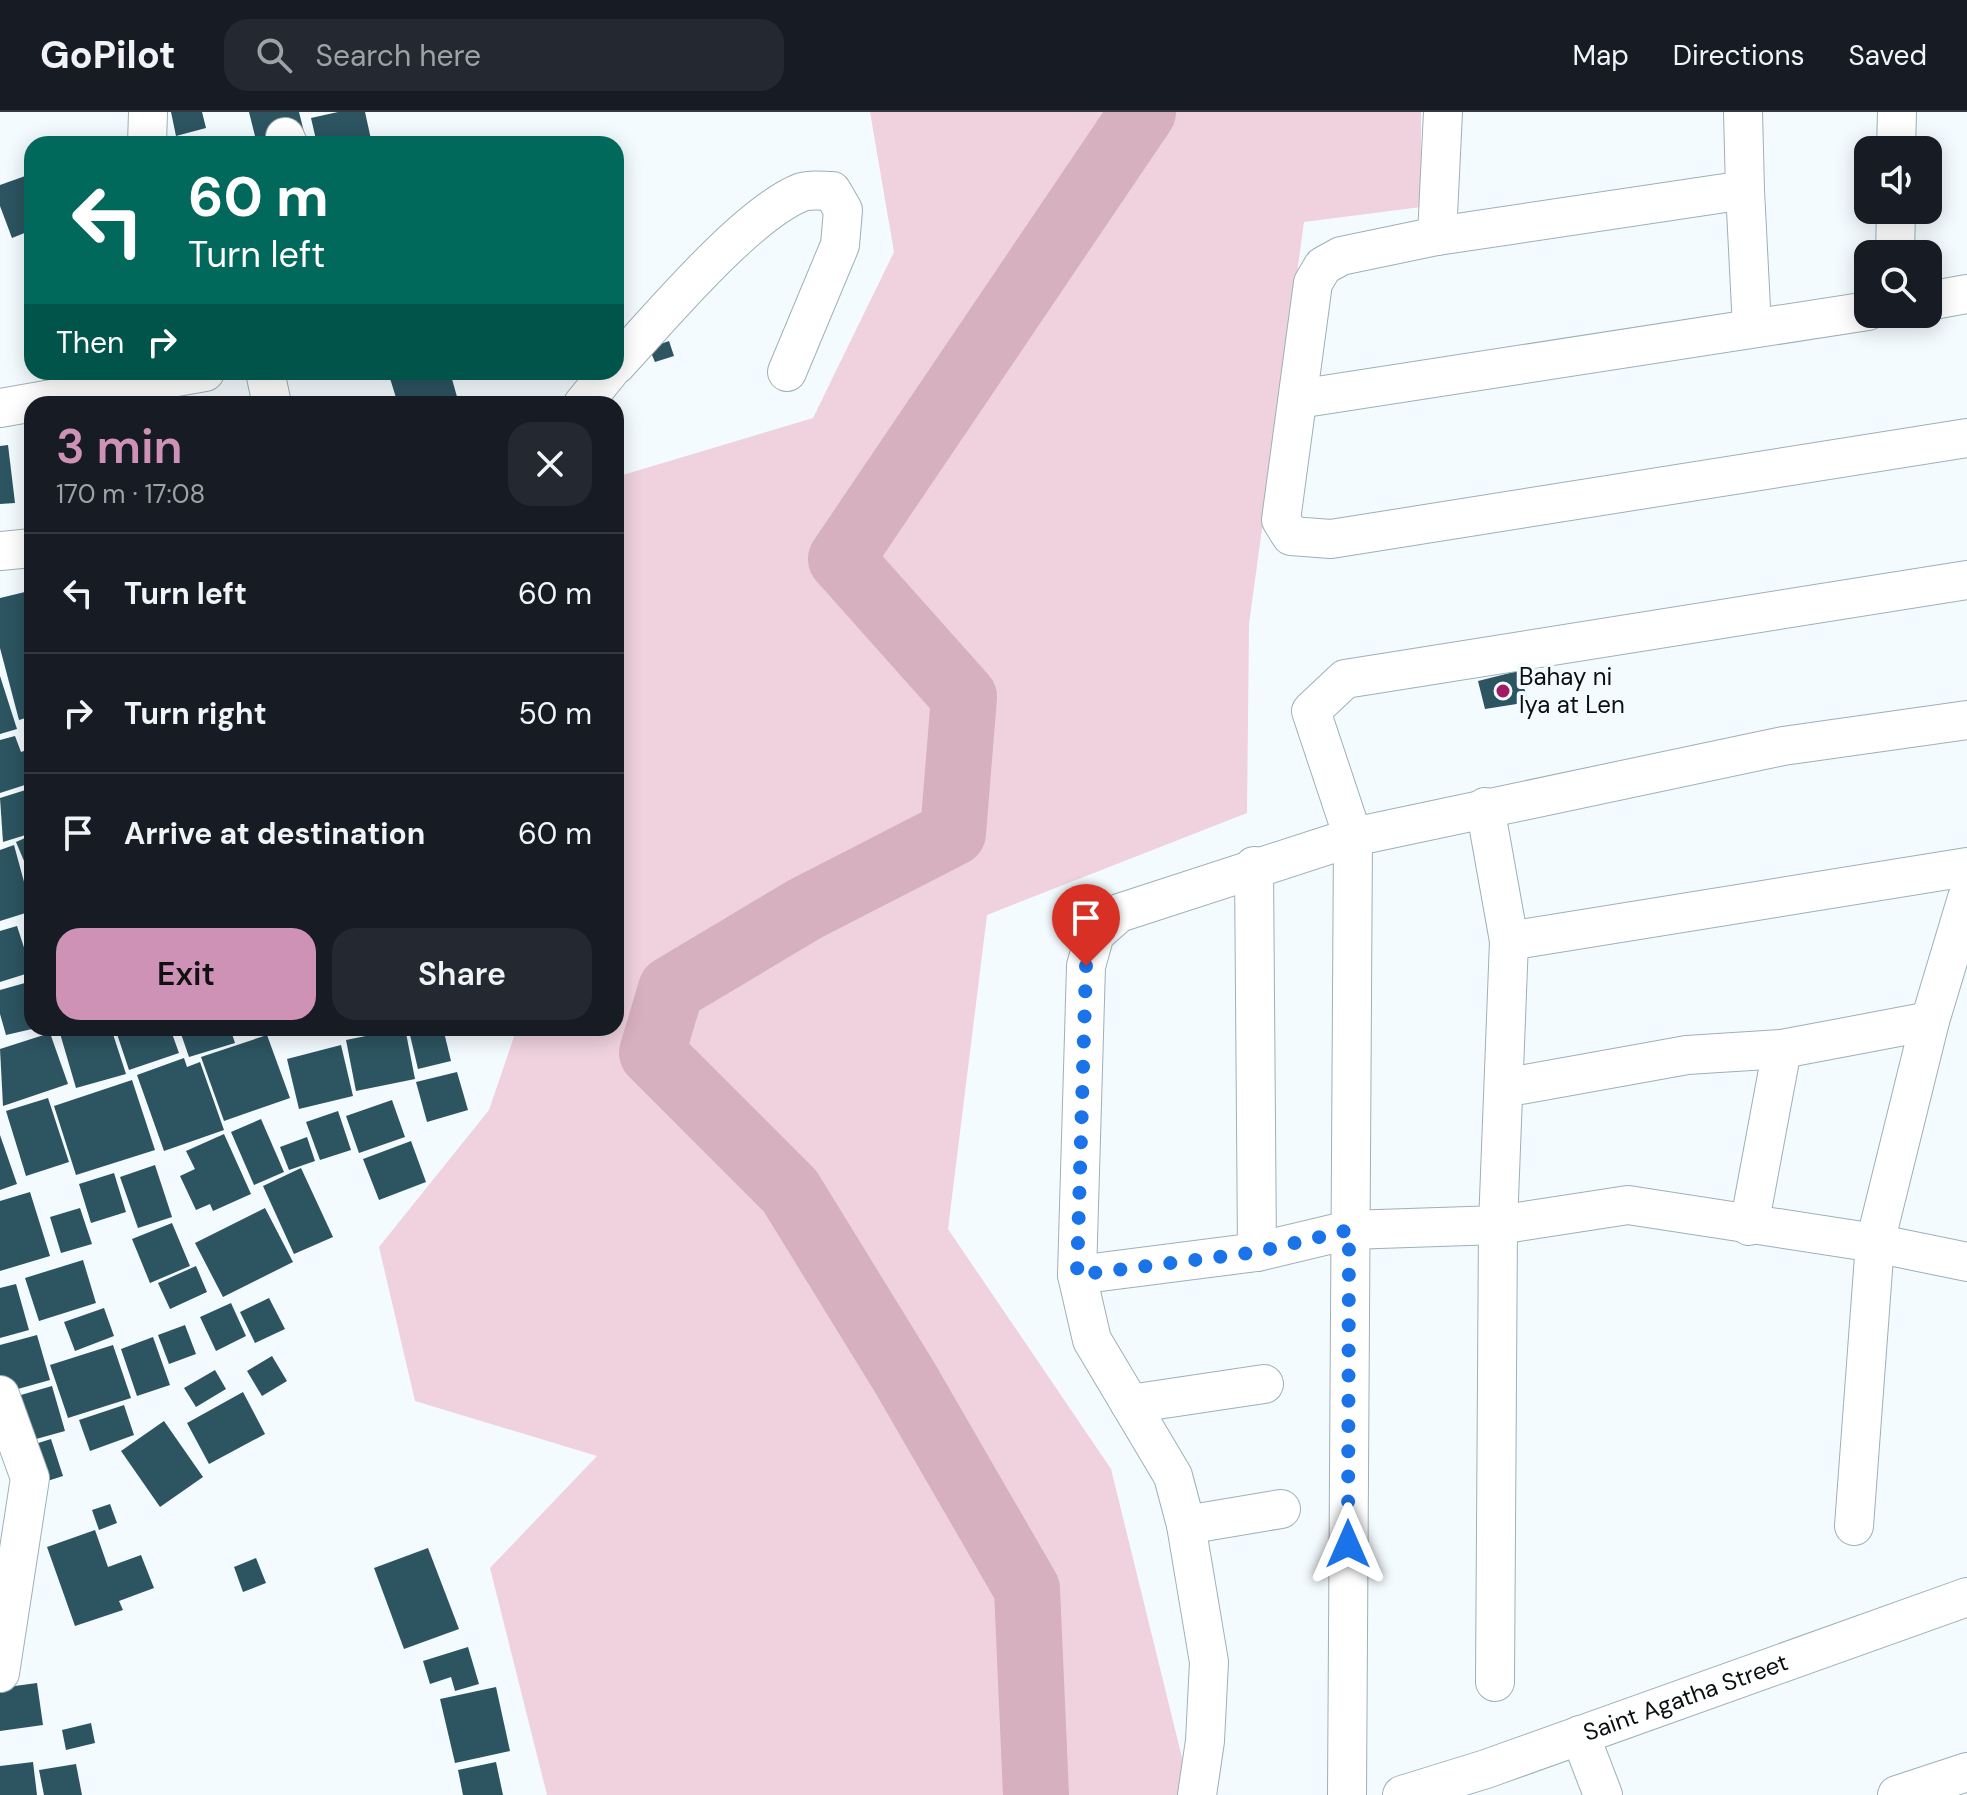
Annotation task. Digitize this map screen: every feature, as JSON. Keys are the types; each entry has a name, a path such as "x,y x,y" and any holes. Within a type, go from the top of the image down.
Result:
{"street":[{"path":"147,136 148,112"},
{"path":"1437,236 1443,112"},
{"path":"1743,112 1752,328"},
{"path":"1896,136 1897,112"},
{"path":"1745,190 1437,236 1341,256 1323,266 1313,283 1281,520 1291,536 1331,539 1967,438"},
{"path":"624,356 720,254 782,202 805,191 832,191 843,210 840,245 787,372"},
{"path":"1942,298 1967,294"},
{"path":"1298,399 1854,313"},
{"path":"108,396 170,380"},
{"path":"590,396 602,380"},
{"path":"0,408 24,406"},
{"path":"0,551 24,549"},
{"path":"1347,1795 1353,837 1311,711 1345,679 1967,580"},
{"path":"1197,1795 1205,1741 1209,1662 1186,1525 1173,1476 1092,1340 1077,1275 1086,966 1095,934 1119,913 1254,866 1353,837 1783,746 1967,720"},
{"path":"1485,807 1509,941 1498,1225 1495,1682"},
{"path":"1254,866 1257,1252"},
{"path":"1509,941 1967,867"},
{"path":"1854,1526 1875,1243 1930,1021 1967,898"},
{"path":"1504,1088 1687,1055 1782,1049 1930,1021"},
{"path":"1749,1226 1782,1049"},
{"path":"1077,1275 1257,1252 1349,1230 1498,1225 1628,1205 1875,1243 1967,1262"},
{"path":"1130,1404 1264,1384"},
{"path":"0,1395 30,1478 0,1673"},
{"path":"1186,1525 1281,1509"},
{"name":"Saint Agatha Street","path":"1402,1795 1967,1597"},
{"path":"1580,1735 1603,1795"},
{"path":"1897,1795 1967,1772"}],"shaded area":[{"path":"870,112 1421,112 1421,207 1304,222 1249,624 1247,813 987,915 948,1229 1111,1469 1188,1782 1187,1795 547,1795 490,1568 597,1456 415,1401 379,1247 489,1110 514,1036 624,1036 624,475 813,418 894,252"}],"building":[{"path":"171,112 202,112 206,128 176,136"},
{"path":"249,112 299,112 305,136 255,136"},
{"path":"338,112 365,112 370,136 315,136 311,118"},
{"path":"24,176 24,233 12,238 0,206 0,185"},
{"path":"669,341 674,356 655,362 649,348"},
{"path":"52,380 87,380 57,396"},
{"path":"390,380 452,380 457,396 396,396"},
{"path":"8,445 15,503 0,504 0,446"},
{"path":"24,592 24,718 19,720 0,648 0,598"},
{"name":"Bahay ni Iya at Len","path":"1518,671 1529,702 1485,709 1478,681"},
{"path":"0,676 17,729 0,734"},
{"path":"15,736 21,752 24,751 24,785 0,793 0,740"},
{"path":"24,790 24,835 3,842 0,798"},
{"path":"24,838 24,861 16,842"},
{"path":"14,845 24,882 24,914 0,921 0,850"},
{"path":"17,926 24,947 24,974 0,982 0,931"},
{"path":"24,983 24,1031 6,1035 0,1014 0,990"},
{"path":"41,1036 51,1036 68,1084 3,1106 0,1049"},
{"path":"61,1036 114,1036 126,1074 76,1088"},
{"path":"118,1036 173,1036 179,1053 129,1070"},
{"path":"182,1036 233,1036 235,1043 189,1057"},
{"path":"267,1036 290,1098 224,1121 201,1057"},
{"path":"366,1036 407,1036 415,1079 356,1091 346,1040"},
{"path":"410,1036 445,1036 451,1061 418,1069"},
{"path":"341,1045 353,1096 299,1109 287,1059"},
{"path":"184,1058 187,1067 200,1062 224,1130 164,1151 137,1075"},
{"path":"457,1072 468,1110 427,1122 416,1082"},
{"path":"132,1080 155,1150 76,1175 54,1106"},
{"path":"48,1098 69,1162 26,1176 6,1111"},
{"path":"392,1100 405,1137 359,1153 346,1116"},
{"path":"338,1111 351,1150 320,1160 306,1122"},
{"path":"261,1119 284,1172 254,1185 231,1132"},
{"path":"224,1134 251,1194 213,1211 210,1204 196,1210 180,1176 195,1169 186,1151"},
{"path":"0,1135 17,1184 0,1190"},
{"path":"307,1137 315,1161 289,1170 280,1147"},
{"path":"411,1141 426,1182 379,1200 363,1159"},
{"path":"155,1165 172,1217 138,1228 120,1177"},
{"path":"301,1168 333,1237 294,1254 263,1186"},
{"path":"114,1173 126,1212 91,1223 79,1184"},
{"path":"30,1192 50,1256 0,1271 0,1201"},
{"path":"80,1208 92,1244 61,1253 50,1217"},
{"path":"265,1208 293,1262 223,1297 195,1243"},
{"path":"172,1223 190,1266 150,1283 132,1239"},
{"path":"83,1260 96,1303 39,1321 25,1278"},
{"path":"196,1266 207,1292 170,1309 158,1283"},
{"path":"16,1284 29,1330 0,1338 0,1288"},
{"path":"269,1298 285,1329 255,1343 240,1312"},
{"path":"231,1303 246,1336 216,1351 200,1317"},
{"path":"104,1308 114,1336 75,1351 64,1322"},
{"path":"185,1325 196,1354 169,1364 158,1335"},
{"path":"37,1335 50,1380 0,1394 0,1345"},
{"path":"153,1337 170,1385 137,1396 121,1349"},
{"path":"113,1345 131,1398 68,1418 50,1365"},
{"path":"272,1356 287,1381 262,1396 247,1371"},
{"path":"215,1370 226,1389 196,1407 184,1388"},
{"path":"52,1386 65,1431 0,1449 0,1401"},
{"path":"243,1392 265,1434 209,1464 187,1423"},
{"path":"124,1405 134,1435 90,1451 79,1420"},
{"path":"164,1421 203,1477 160,1507 121,1451"},
{"path":"51,1439 63,1476 16,1491 3,1454"},
{"path":"110,1504 117,1523 99,1530 92,1510"},
{"path":"95,1530 108,1567 141,1555 154,1588 119,1601 123,1610 75,1626 47,1547"},
{"path":"428,1548 459,1629 404,1649 374,1568"},
{"path":"256,1558 266,1583 243,1592 234,1567"},
{"path":"468,1647 479,1684 455,1691 451,1677 430,1684 423,1661"},
{"path":"37,1683 43,1725 0,1731 0,1688"},
{"path":"496,1687 510,1751 455,1763 440,1699"},
{"path":"91,1723 95,1743 66,1750 62,1730"},
{"path":"33,1762 37,1795 0,1795 0,1766"},
{"path":"496,1762 503,1795 463,1795 458,1770"},
{"path":"76,1764 82,1795 44,1795 39,1770"}],"waterway":[{"path":"1036,1795 1027,1589 905,1378 790,1191 652,1053 671,989 805,909 953,833 964,697 841,559 1143,112"}],"place":[{"name":"Bahay ni Iya at Len","path":"1503,691"}],"route":[{"path":"1086,966 1077,1275 1257,1252 1349,1230 1348,1544"}]}
